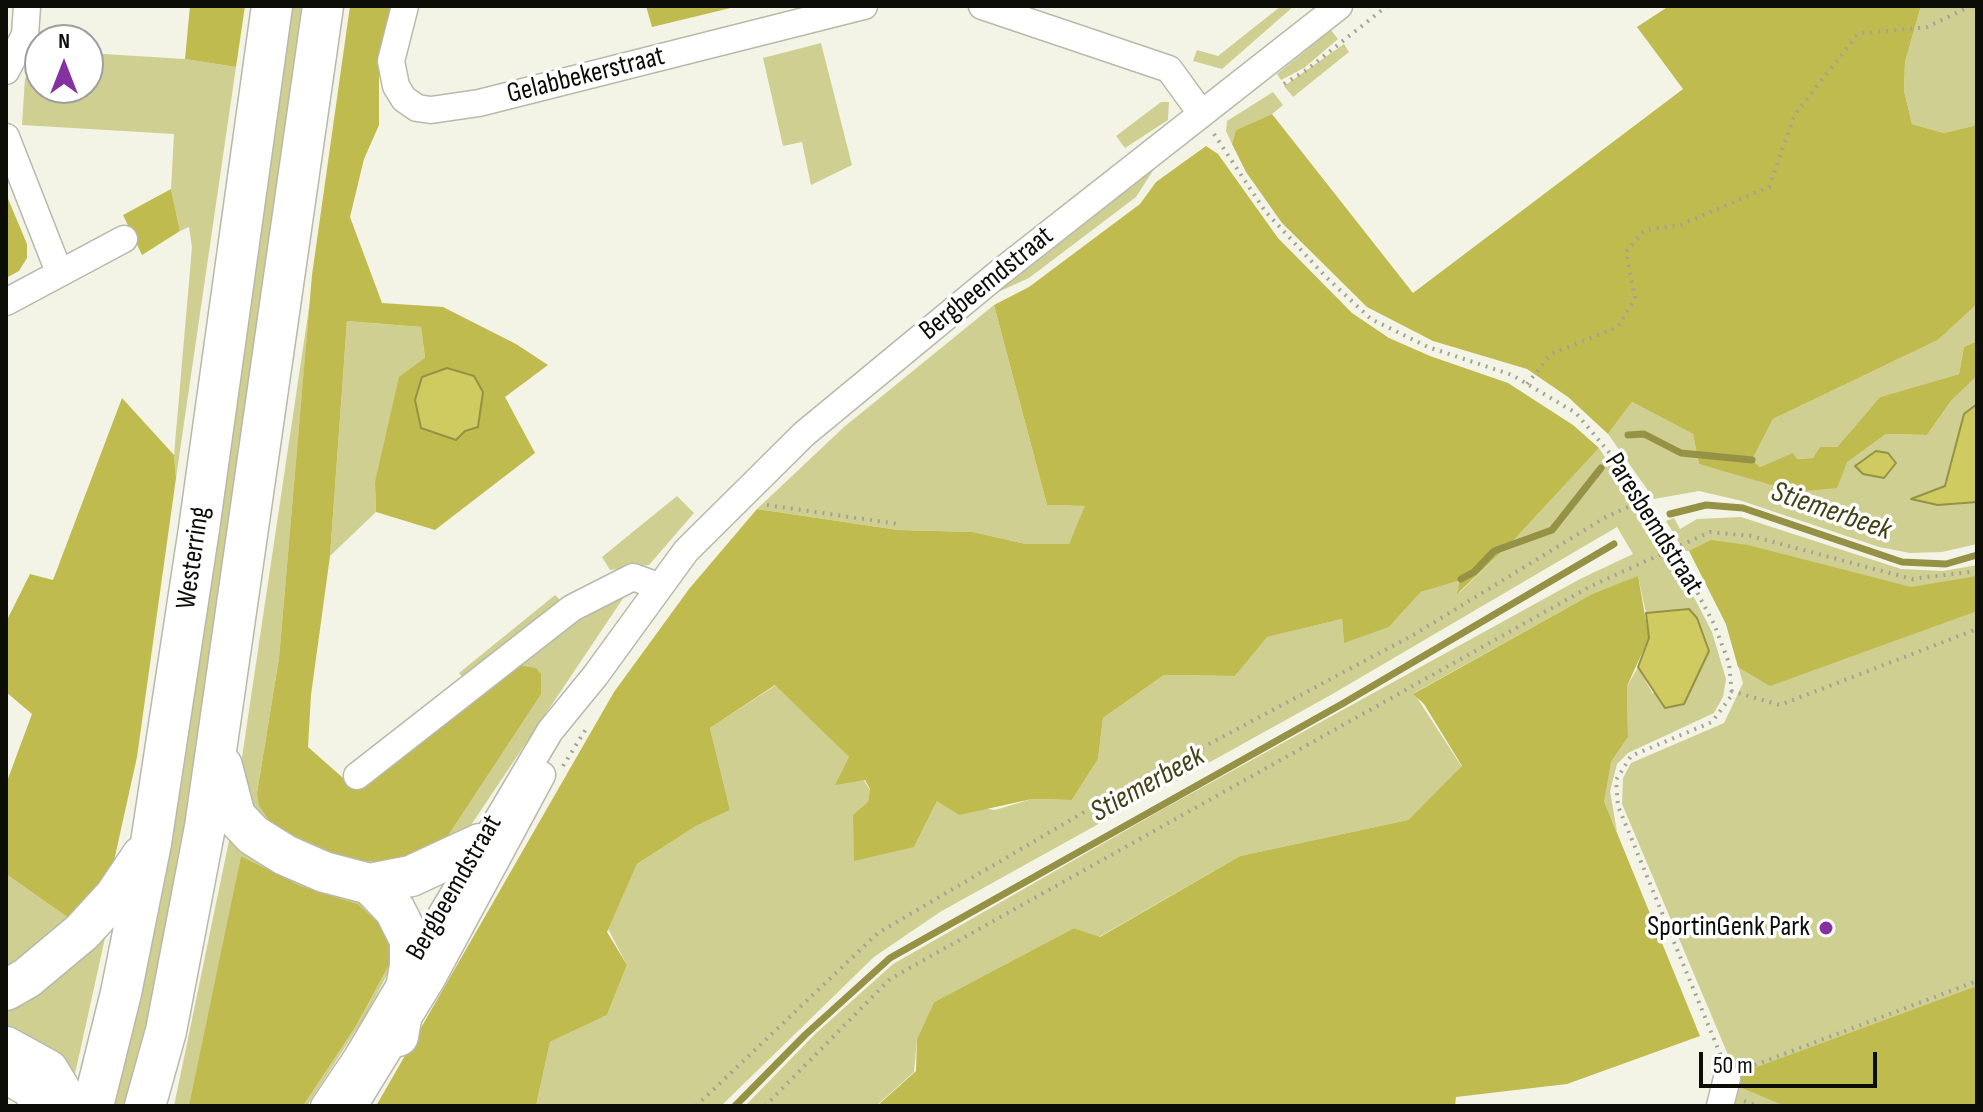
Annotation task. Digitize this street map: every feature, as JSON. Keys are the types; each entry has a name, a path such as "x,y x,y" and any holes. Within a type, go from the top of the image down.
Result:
{"highway":[{"name":"Westerring","path":"93,1106 121,993 151,843 199,529 272,6"},
{"name":"Westerring","path":"145,1106 166,1031 217,746 323,6"},
{"path":"217,746 235,816 253,835 285,855 370,884 395,910 410,940 410,966 398,1036"},
{"path":"6,990 27,978 82,932 115,896 151,843"},
{"path":"370,884 411,876 480,844"},
{"path":"6,1047 48,1070 63,1095 64,1106"}],"street":[{"path":"6,71 25,35 27,6"},
{"name":"Gelabbekerstraat","path":"405,6 391,61 396,86 404,99 417,108 431,110 479,103 864,6"},
{"path":"982,6 1169,69 1205,127"},
{"name":"Bergbeemdstraat","path":"324,1106 550,731 595,676 658,586 733,501 804,434 999,273 1205,127 1339,6"},
{"path":"6,137 59,272"},
{"path":"6,302 124,239"},
{"path":"357,776 572,608 633,577 658,586"},
{"name":"Bergbeemdstraat","path":"354,1106 398,1036 595,676"},
{"path":"1720,1106 1727,1078"},
{"path":"6,1081 27,1093 34,1106"}],"path":[{"path":"1277,88 1305,71 1387,6"},
{"path":"1527,384 1551,354 1618,327 1635,298 1626,252 1645,230 1680,225 1769,187 1795,114 1858,34 1927,27 1971,6"},
{"name":"Paresbemdstraat","path":"1205,127 1265,211 1325,276 1371,319 1428,347 1512,375 1576,413 1644,500 1674,549 1714,624 1729,663 1731,691"},
{"path":"768,493 758,503 898,524"},
{"path":"696,1106 878,933 1108,798 1415,634 1606,517 1644,500"},
{"path":"765,1106 890,979 1591,586 1710,532 1751,536 1912,579 1977,571"},
{"path":"1977,629 1780,705 1731,691 1712,722 1631,756 1616,780 1618,806 1727,1078 1977,981"},
{"path":"560,771 591,721"}],"shaded area":[{"path":"190,6 245,6 236,67 185,59"},
{"path":"288,6 308,6 187,848 129,1106 110,1106"},
{"path":"350,6 392,6 379,58 379,125 364,159 350,217 382,303 443,307 516,344 548,365 505,397 535,453 435,530 376,512 375,482 399,377 425,358 421,327 347,321 330,556 311,695 308,747 351,785 363,788 518,665 536,668 541,674 541,694 443,843 416,856 386,862 335,859 278,833 259,806 257,793 279,658 312,275"},
{"path":"646,6 739,6 652,27"},
{"path":"1281,6 1294,6 1222,69 1193,61 1197,50 1218,56"},
{"path":"1669,6 1921,6 1905,62 1904,91 1912,124 1944,133 1977,125 1977,304 1938,340 1773,419 1752,460 1760,467 1793,453 1797,459 1813,458 1820,447 1837,447 1880,397 1959,374 1964,347 1977,341 1977,376 1951,401 1927,435 1886,434 1847,462 1837,488 1796,492 1699,464 1693,434 1632,402 1608,434 1568,397 1527,369 1433,341 1367,307 1282,223 1246,172 1232,144 1236,130 1272,114 1413,293 1683,89 1637,27"},
{"path":"1921,6 1977,6 1977,125 1944,133 1912,124 1904,91 1905,62"},
{"path":"1331,30 1338,39 1304,68 1281,80 1277,74"},
{"path":"821,43 852,165 811,185 802,142 783,146 763,58"},
{"path":"1344,44 1349,52 1293,97 1284,86"},
{"path":"104,54 185,59 236,67 176,478 174,455 192,247 189,227 180,231 171,189 174,134 22,125 24,94 24,104 104,104"},
{"path":"1273,92 1283,105 1272,114 1236,130 1232,144 1226,131 1227,121"},
{"path":"1161,102 1169,102 1168,120 1125,148 1116,136"},
{"path":"1206,146 1218,154 1278,238 1352,313 1389,338 1508,383 1573,425 1599,448 1512,542 1457,594 1460,580 1421,592 1389,627 1344,643 1342,619 1267,637 1235,676 1164,675 1103,718 1098,759 1072,800 1032,799 959,815 937,801 914,847 854,861 853,815 868,802 870,789 865,780 835,785 849,757 775,685 710,728 730,810 696,826 637,864 607,932 627,965 607,1015 550,1042 536,1106 376,1106 614,692 689,589 757,509 898,530 973,532 1026,544 1069,544 1085,506 1047,505 994,305 1029,287 1140,204 1156,182"},
{"path":"1154,169 1136,197 1029,278 998,292"},
{"path":"171,189 180,231 142,255 123,215"},
{"path":"6,194 27,244 27,258 19,271 6,278"},
{"path":"310,301 279,658 257,793 443,843 518,665 593,604 630,588 461,840 429,858 352,867 256,825 238,784"},
{"path":"1977,304 1977,341 1964,347 1959,374 1880,397 1837,447 1813,458 1797,459 1792,454 1760,467 1752,460 1773,419 1938,340"},
{"path":"994,305 1047,505 1086,506 1069,544 1026,544 973,532 898,530 757,509 844,427"},
{"path":"347,321 421,327 425,358 375,482 376,512 330,556"},
{"path":"447,368 474,376 483,392 478,427 465,431 456,440 421,428 415,400 422,377"},
{"path":"1977,376 1977,404 1964,414 1945,486 1912,499 1938,505 1977,502 1977,544 1942,552 1910,553 1879,547 1742,501 1699,491 1654,499 1608,434 1632,402 1693,434 1699,464 1747,476 1846,462 1886,434 1927,435 1951,401"},
{"path":"122,398 174,455 176,478 137,757 114,861 94,896 70,919 6,874 6,784 32,714 6,692 6,622 30,574 53,580"},
{"path":"1977,404 1977,502 1938,505 1911,499 1945,486 1964,414"},
{"path":"1599,448 1671,557 1696,601 1712,632 1726,679 1723,697 1714,713 1628,753 1617,764 1610,791 1617,832 1604,801 1605,779 1611,762 1628,737 1627,686 1638,667 1653,694 1689,609 1646,613 1638,577 1592,594 1414,693 1462,767 1408,820 1240,856 1099,937 1074,928 934,1002 917,1039 914,1072 876,1106 745,1106 815,1034 893,964 1163,809 1580,579 1633,554 1617,527 1329,696 940,912 874,957 721,1106 536,1106 550,1042 607,1015 627,965 608,929 637,864 696,826 730,810 710,728 776,685 849,757 870,790 868,802 914,847 937,801 995,810 1032,799 1072,800 1098,759 1103,718 1164,675 1235,676 1266,637 1342,619 1344,642 1389,627 1421,592 1461,579 1459,593 1512,542"},
{"path":"1876,451 1888,453 1896,463 1884,478 1863,474 1855,466"},
{"path":"677,496 694,513 649,565 610,570 602,557"},
{"name":"SportinGenk Park","path":"1741,517 1901,569 1943,571 1977,565 1977,1106 1734,1106 1737,1076 1622,804 1623,778 1631,763 1724,723 1743,683 1726,624 1690,551 1684,551 1666,521 1674,518 1680,529 1697,519"},
{"path":"1711,540 1748,545 1911,587 1977,576 1977,611 1770,686 1738,667 1726,624 1689,551"},
{"path":"1638,576 1649,638 1627,686 1628,737 1611,762 1604,801 1700,1036 1567,1084 1456,1097 1455,1106 877,1106 916,1071 917,1039 934,1002 1074,928 1100,937 1240,856 1408,820 1462,766 1424,704 1413,694 1592,594"},
{"path":"555,595 562,602 463,678 459,673"},
{"path":"1689,609 1697,618 1709,651 1684,704 1665,708 1638,667 1649,638 1646,613"},
{"path":"230,836 289,875 335,888 373,908 387,921 400,951 365,1016 307,1106 303,1106 356,1026 395,954 384,928 358,904 301,886 241,856 195,1090 189,1106 174,1106"},
{"path":"241,856 301,886 358,904 384,928 395,954 356,1026 303,1106 189,1106"},
{"path":"6,874 70,919 6,973"},
{"path":"107,929 73,1083 6,1037 6,1007"},
{"path":"1977,986 1977,1106 1785,1106 1735,1085 1737,1076 1757,1067"}],"waterway":[{"path":"1628,435 1644,434 1681,453 1752,460"},
{"path":"1461,579 1474,572 1494,551 1552,530 1601,468"},
{"name":"Stiemerbeek","path":"1670,514 1706,505 1743,508 1902,562 1946,564 1977,555"},
{"name":"Stiemerbeek","path":"735,1106 805,1035 890,958 1342,704 1614,544"}],"place":[{"name":"SportinGenk Park","path":"1826,928"}]}
